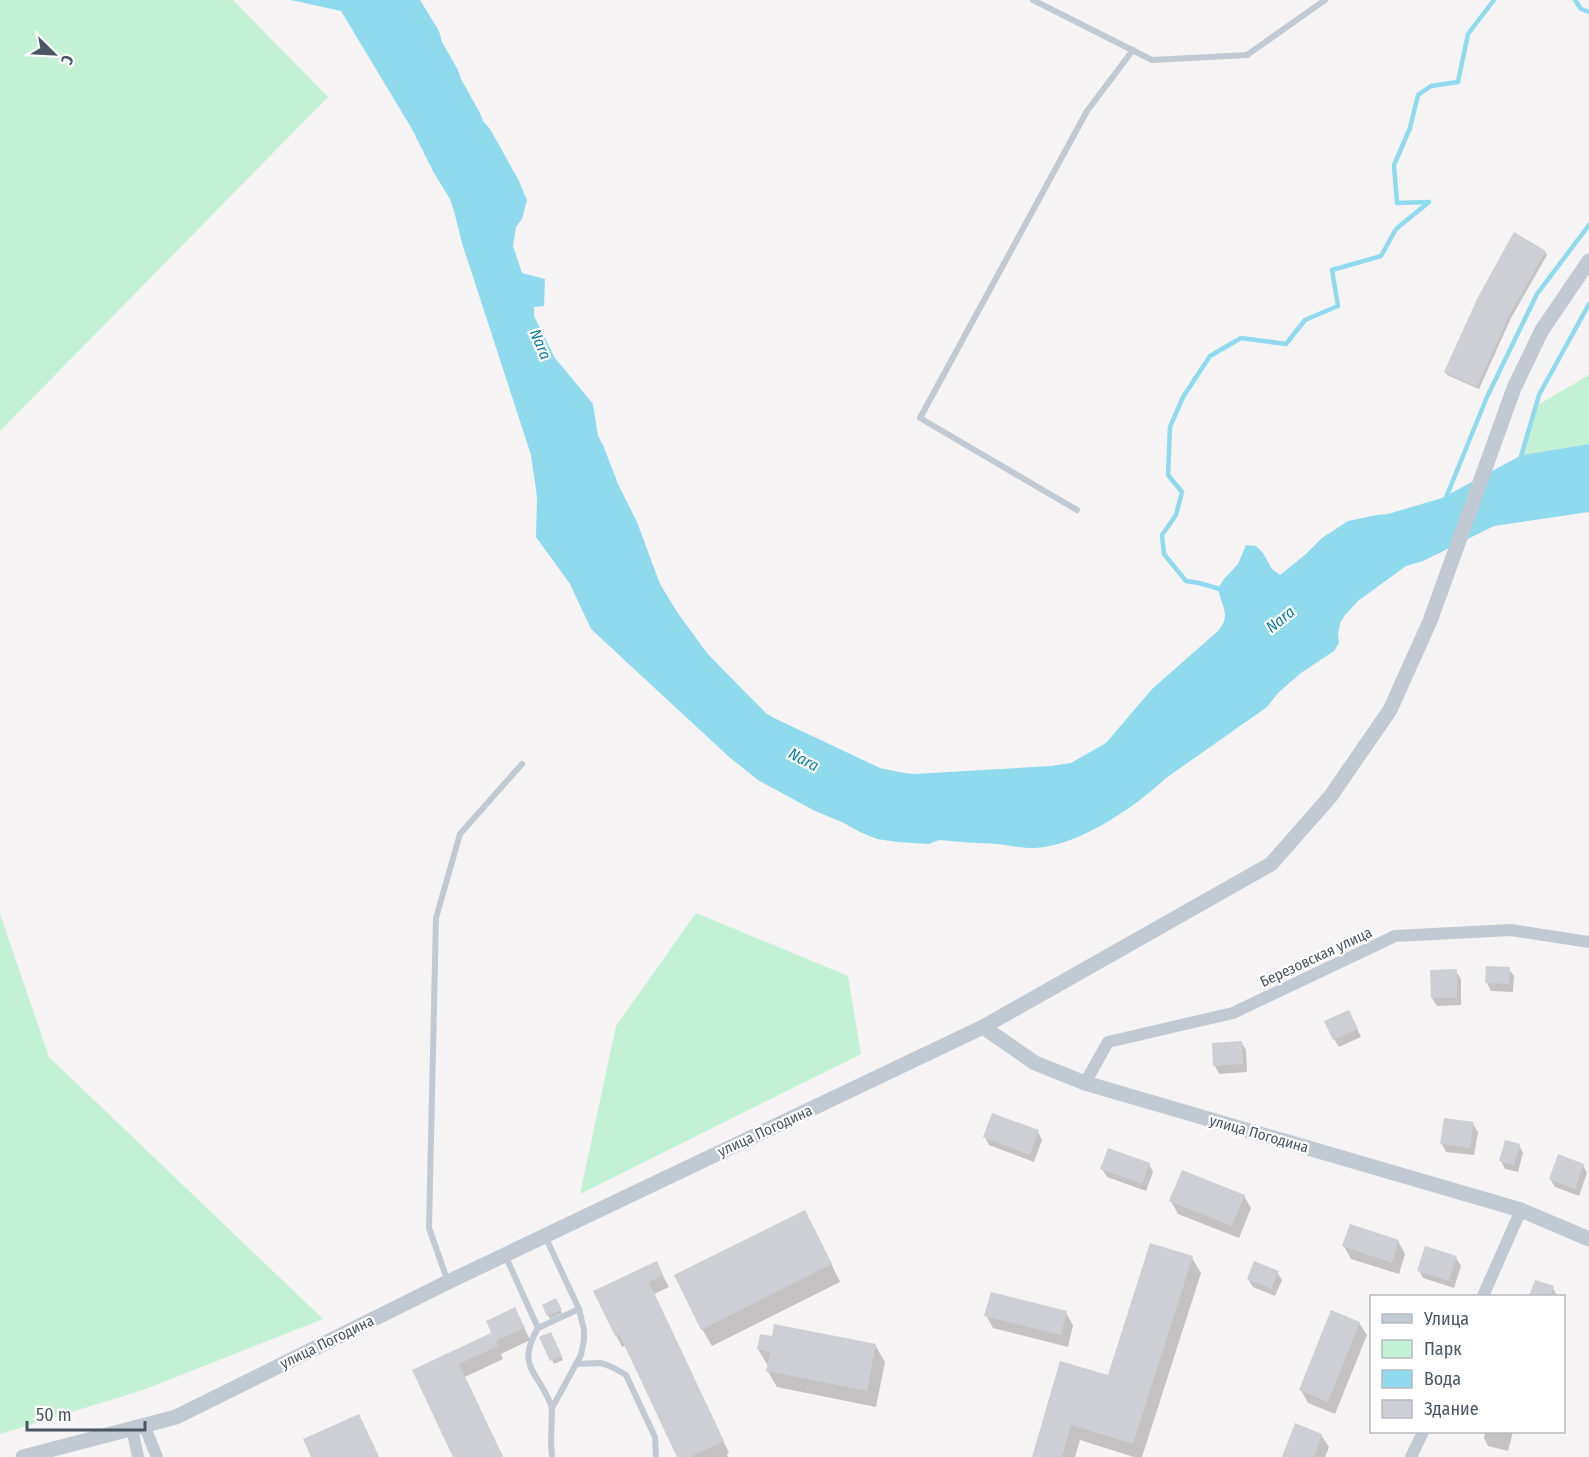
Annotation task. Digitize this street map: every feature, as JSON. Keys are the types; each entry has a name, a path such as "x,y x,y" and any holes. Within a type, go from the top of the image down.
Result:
{"street":[{"path":"983,1027 1271,864 1330,797 1390,710 1430,621 1514,388 1542,330 1589,261"},
{"name":"Березовская улица","path":"1085,1083 1108,1042 1233,1013 1395,936 1511,930 1589,942"},
{"name":"улица Погодина","path":"23,1457 176,1417 545,1235 983,1027 1035,1063 1085,1083 1521,1210 1589,1239"},
{"path":"1483,1295 1521,1210"},
{"path":"138,1427 138,1457"},
{"path":"138,1427 157,1457"},
{"path":"1411,1457 1422,1433"}],"lane":[{"path":"1033,0 1152,60 1247,55 1325,0"},
{"path":"1077,510 920,418 1087,111 1132,50"},
{"path":"448,1282 429,1228 436,918 460,834 522,764"},
{"path":"545,1235 579,1309 583,1320 584,1340 576,1364 552,1408"},
{"path":"504,1255 538,1328"},
{"path":"552,1457 550,1442 552,1408 548,1395 535,1378 528,1359 531,1339 538,1328 579,1309"},
{"path":"576,1364 612,1366 626,1375 655,1437 656,1457"}],"green space":[{"path":"0,0 233,0 328,97 0,431"},
{"path":"1589,375 1589,444 1522,455 1536,406"},
{"path":"696,913 848,976 861,1054 580,1194 616,1026"},
{"path":"0,914 49,1057 323,1319 143,1390 0,1434"}],"water":[{"name":"Nara","path":"291,0 420,0 439,31 442,42 461,79 518,179 527,200 522,219 516,227 513,246 522,273 545,279 544,306 534,307 534,316 555,358 593,404 598,436 637,522 660,584 707,653 767,714 880,768 914,774 1051,766 1071,763 1106,743 1152,689 1218,631 1225,615 1218,588 1238,564 1246,545 1256,546 1272,569 1280,575 1322,538 1348,521 1388,514 1442,498 1522,455 1589,444 1589,512 1494,526 1423,561 1406,566 1358,601 1345,615 1340,623 1339,643 1334,651 1301,673 1278,693 1267,707 1166,778 1139,801 1088,833 1052,846 1035,848 939,840 929,844 877,839 815,811 758,780 728,756 591,629 570,584 536,537 537,497 531,455 462,243 450,199 412,129 341,11"}],"building":[{"path":"1514,232 1546,251 1510,314 1477,387 1444,372 1478,297"},
{"path":"1486,966 1510,967 1509,984 1485,983"},
{"path":"1457,969 1457,998 1431,998 1430,970"},
{"path":"1349,1010 1358,1029 1333,1040 1324,1021"},
{"path":"1242,1041 1243,1064 1213,1066 1212,1043"},
{"path":"992,1113 1039,1130 1030,1155 983,1137"},
{"path":"1444,1118 1474,1122 1470,1148 1440,1144"},
{"path":"1505,1140 1520,1144 1514,1165 1499,1161"},
{"path":"1108,1148 1150,1163 1142,1184 1100,1169"},
{"path":"1558,1154 1584,1164 1575,1189 1549,1179"},
{"path":"1182,1170 1245,1195 1232,1226 1169,1201"},
{"path":"805,1210 832,1264 701,1330 674,1275"},
{"path":"1350,1224 1399,1240 1392,1263 1342,1246"},
{"path":"1150,1243 1193,1256 1133,1444 1071,1425 1062,1457 1032,1457 1060,1361 1108,1375"},
{"path":"1425,1246 1457,1256 1449,1281 1417,1271"},
{"path":"657,1261 663,1275 649,1282 724,1441 690,1457 677,1457 619,1334 615,1336 593,1291"},
{"path":"1254,1261 1279,1271 1271,1289 1247,1279"},
{"path":"1535,1280 1554,1286 1550,1295 1529,1295"},
{"path":"991,1292 1067,1311 1061,1335 984,1316"},
{"path":"556,1298 562,1310 547,1316 542,1305"},
{"path":"515,1307 525,1328 495,1341 486,1321"},
{"path":"1331,1310 1360,1322 1328,1402 1299,1390"},
{"path":"774,1324 876,1344 867,1391 766,1371 770,1352 757,1349 760,1334 772,1336"},
{"path":"551,1332 562,1356 550,1361 539,1337"},
{"path":"491,1333 498,1346 459,1364 503,1457 453,1457 412,1370"},
{"path":"359,1414 379,1457 311,1457 303,1439"},
{"path":"1295,1423 1322,1434 1314,1457 1282,1457"}],"waterway":[{"path":"1223,590 1186,581 1164,554 1162,535 1176,515 1182,492 1168,475 1170,427 1183,397 1210,356 1241,338 1286,344 1305,320 1338,306 1332,270 1381,256 1396,229 1429,202 1397,203 1394,165 1410,128 1418,95 1431,86 1458,82 1468,34 1494,0"},
{"path":"1575,0 1581,9 1589,12"},
{"path":"1445,500 1487,397 1537,294 1589,225"},
{"path":"1520,460 1539,395 1589,304"}]}
